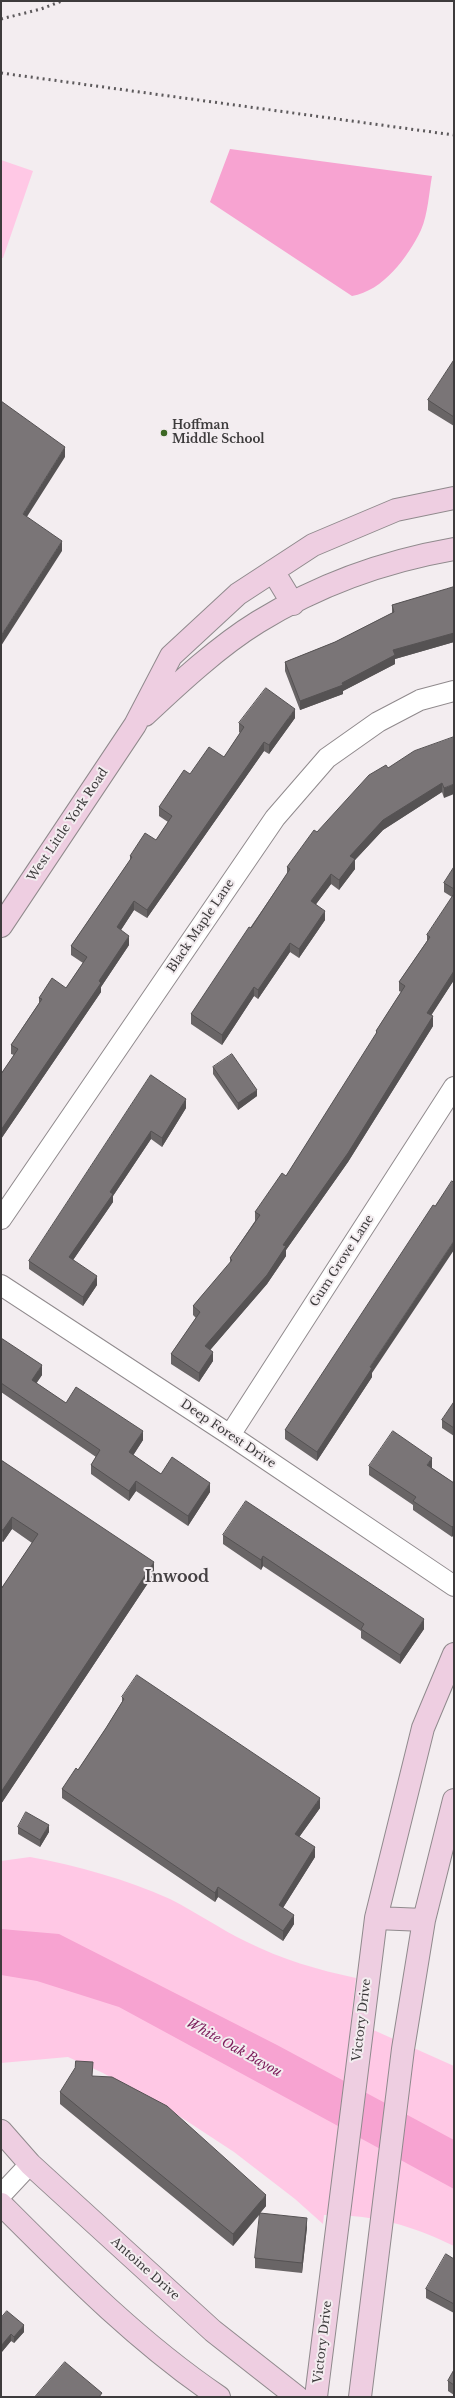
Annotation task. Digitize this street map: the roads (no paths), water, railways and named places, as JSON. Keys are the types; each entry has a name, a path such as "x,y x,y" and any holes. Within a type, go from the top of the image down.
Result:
{"main road":[{"name":"West Little York Road","path":"1,926 135,725 165,662 238,594 313,546 396,510 454,498"},
{"name":"West Little York Road","path":"135,725 185,678 258,622 330,584 409,557 454,549"},
{"path":"273,571 293,604"},
{"path":"165,662 185,678"},
{"name":"Victory Drive","path":"316,2397 361,2028 376,1918 423,1728 454,1654"},
{"path":"360,2397 382,2209 403,2049 424,1920 454,1800"},
{"path":"376,1918 424,1920"},
{"name":"Antoine Drive","path":"1,2131 30,2164 212,2331 297,2397"},
{"path":"1,2204 106,2308 195,2381 219,2397"}],"street":[{"name":"Black Maple Lane","path":"1,1219 274,818 333,753 378,722 420,700 454,691"},
{"name":"Gum Grove Lane","path":"230,1435 454,1087"},
{"name":"Deep Forest Drive","path":"1,1285 230,1435 454,1586"},
{"path":"1,2195 30,2164"}],"water":[{"path":"230,149 432,176 427,210 421,230 402,261 384,280 363,293 352,296 210,202"},
{"name":"White Oak Bayou","path":"1,1929 59,1934 277,2045 454,2140 454,2189 119,2007 37,1981 1,1975"}],"railway":[{"path":"1,19 41,9 62,1"},
{"path":"1,73 454,135"}],"place":[{"name":"Hoffman Middle School","path":"164,433"}],"district":[{"name":"Inwood","path":"177,1577"}]}
